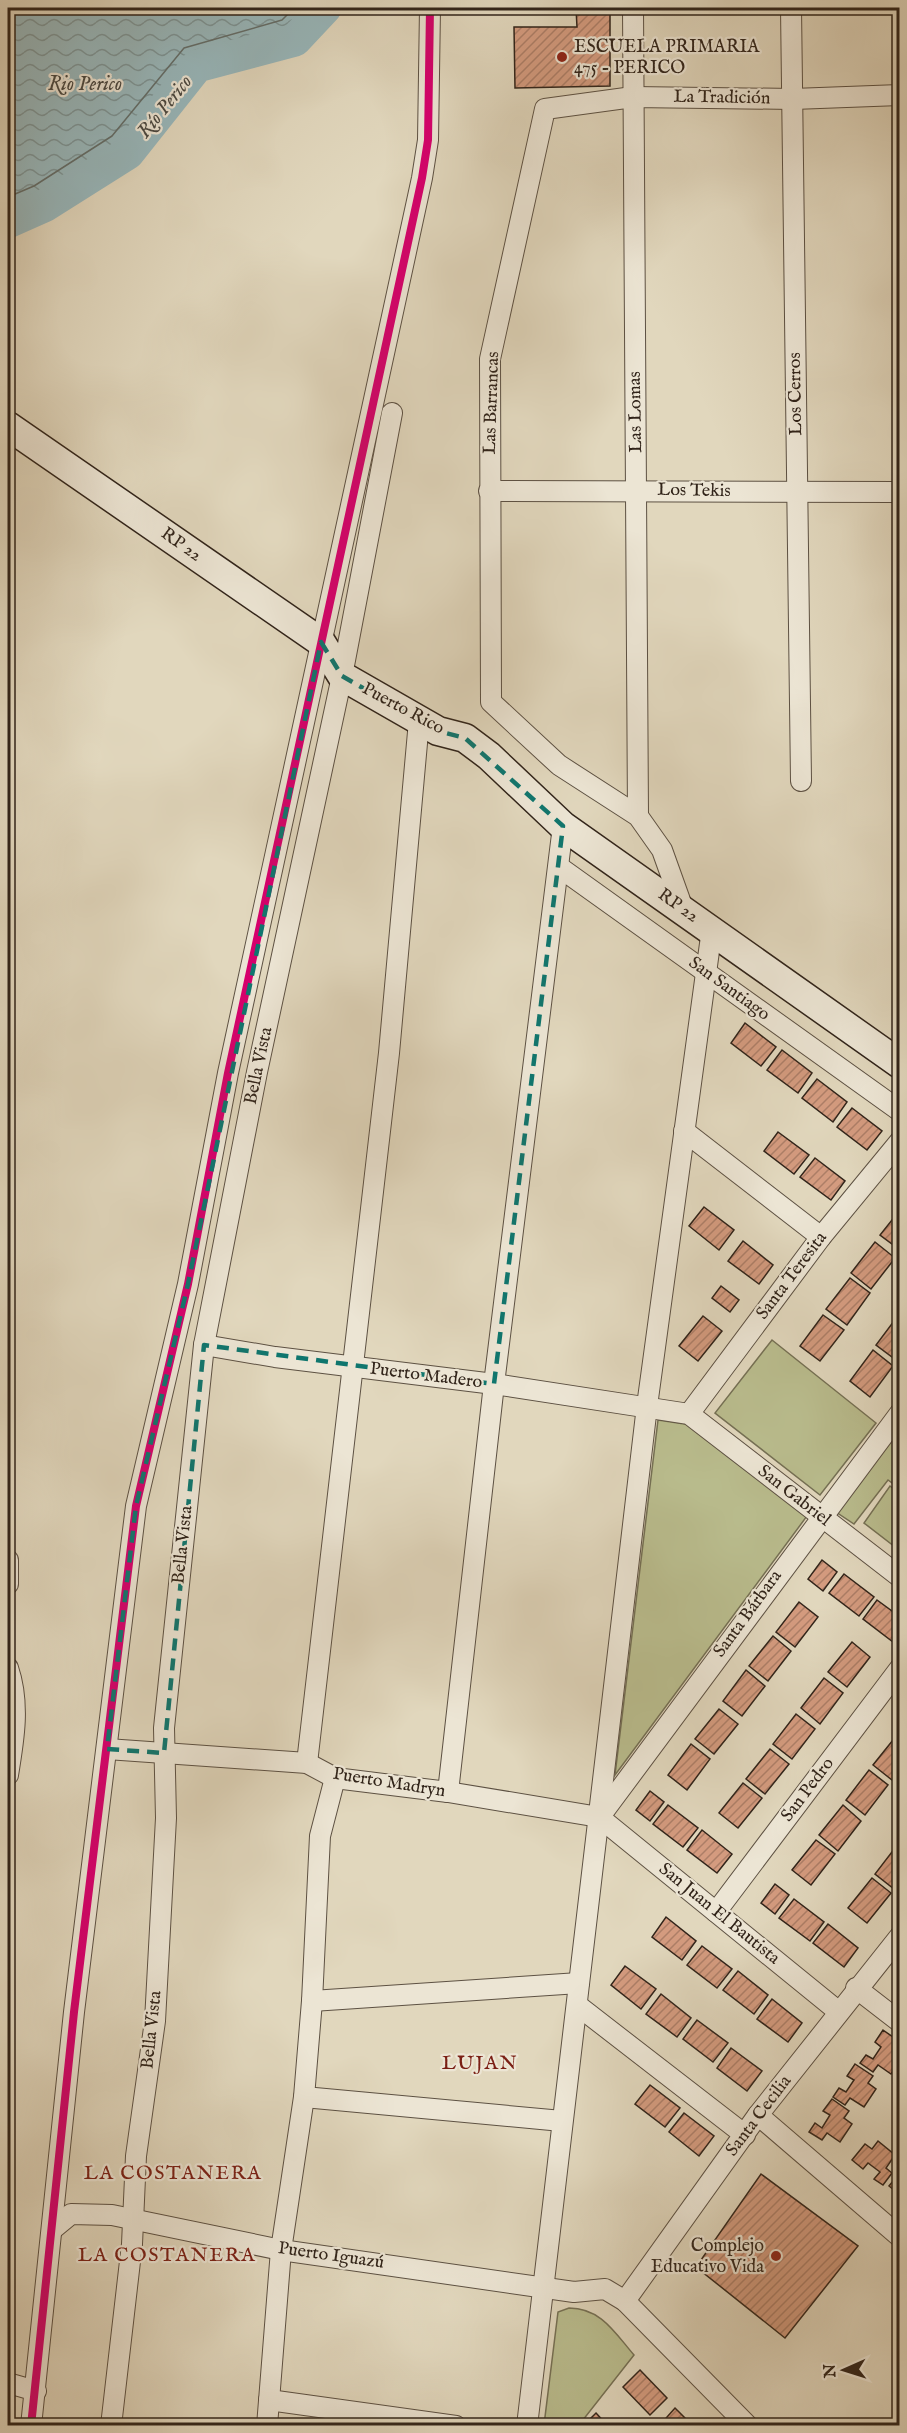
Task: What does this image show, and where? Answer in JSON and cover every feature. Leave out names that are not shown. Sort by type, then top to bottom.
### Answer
[{"type":"street","points":[[31,2426],[54,2228],[74,2013],[136,1506],[188,1284],[228,1073],[422,178],[428,140],[430,8]]},
{"type":"street","name":"Las Lomas","points":[[633,8],[638,816]]},
{"type":"street","name":"Los Cerros","points":[[791,8],[801,781]]},
{"type":"street","name":"La Tradición","points":[[545,110],[633,97],[793,99],[900,95]]},
{"type":"street","name":"Las Barrancas","points":[[545,110],[490,359],[491,702],[559,765],[638,816]]},
{"type":"street","name":"Bella Vista","points":[[111,2426],[133,2221],[136,2156],[155,2021],[166,1818],[164,1753],[204,1345],[257,1072],[342,676],[392,413]]},
{"type":"street","name":"RP 22","points":[[8,426],[321,642],[342,676]]},
{"type":"street","name":"Los Tekis","points":[[489,491],[900,492]]},
{"type":"street","name":"Puerto Rico","points":[[342,676],[438,731],[465,738]]},
{"type":"street","points":[[307,1763],[389,1053],[419,721]]},
{"type":"street","name":"RP 22","points":[[465,738],[489,756],[563,826],[712,929],[900,1064]]},
{"type":"street","points":[[638,816],[662,850],[681,903]]},
{"type":"street","points":[[448,1792],[494,1384],[563,826]]},
{"type":"street","name":"San Santiago","points":[[559,867],[900,1111]]},
{"type":"street","points":[[527,2426],[647,1406],[712,929]]},
{"type":"street","points":[[684,1131],[821,1237]]},
{"type":"street","name":"Santa Teresita","points":[[689,1414],[821,1237],[900,1141]]},
{"type":"street","name":"Puerto Madero","points":[[204,1345],[354,1367],[494,1384],[689,1414]]},
{"type":"street","name":"Santa Bárbara","points":[[599,1817],[820,1517],[900,1413]]},
{"type":"street","name":"San Gabriel","points":[[689,1414],[900,1577]]},
{"type":"street","points":[[8,1560],[8,1584]]},
{"type":"street","points":[[8,1668],[15,1698],[15,1736],[8,1775]]},
{"type":"street","name":"San Pedro","points":[[716,1912],[900,1668]]},
{"type":"street","name":"Puerto Madryn","points":[[107,1749],[307,1763],[335,1778],[448,1792],[599,1817]]},
{"type":"street","points":[[267,2426],[281,2250],[304,2097],[312,2001],[320,1836],[335,1778]]},
{"type":"street","name":"San Juan El Bautista","points":[[599,1817],[839,2012]]},
{"type":"street","name":"Santa Cecilia","points":[[625,2301],[758,2115],[856,1988],[900,1936]]},
{"type":"street","points":[[312,2001],[579,1983]]},
{"type":"street","points":[[856,1988],[900,2022]]},
{"type":"street","points":[[577,2005],[745,2135]]},
{"type":"street","points":[[304,2097],[562,2121]]},
{"type":"street","points":[[758,2115],[900,2237]]},
{"type":"street","name":"Puerto Iguazú","points":[[54,2228],[71,2214],[112,2215],[281,2250],[574,2292],[605,2289],[625,2301]]},
{"type":"street","points":[[625,2301],[748,2426]]},
{"type":"street","points":[[8,2383],[36,2391]]},
{"type":"street","points":[[269,2400],[456,2426]]},
{"type":"highlighted area","points":[[321,642],[342,676],[438,731],[465,738],[563,826],[494,1384],[204,1345],[164,1753],[107,1749],[136,1506],[188,1284]]},
{"type":"green space","points":[[772,1340],[876,1423],[820,1495],[715,1413]]},
{"type":"green space","points":[[899,1418],[899,1488],[888,1480],[854,1524],[830,1508]]},
{"type":"green space","points":[[658,1420],[691,1425],[807,1516],[615,1775]]},
{"type":"green space","points":[[890,1486],[899,1493],[899,1550],[864,1523]]},
{"type":"green space","points":[[569,2308],[590,2312],[599,2317],[614,2330],[634,2355],[579,2425],[544,2425],[558,2312]]},
{"type":"water","name":"Rio Perico","points":[[8,8],[325,8],[295,40],[197,66],[128,153],[44,206],[8,222]]},
{"type":"building","name":"ESCUELA PRIMARIA 475 - PERICO","points":[[576,8],[610,8],[610,86],[515,88],[514,27],[577,27]]},
{"type":"building","points":[[745,1023],[776,1047],[761,1066],[731,1043]]},
{"type":"building","points":[[782,1050],[812,1073],[798,1093],[767,1070]]},
{"type":"building","points":[[817,1079],[847,1102],[833,1122],[802,1098]]},
{"type":"building","points":[[852,1108],[882,1131],[867,1150],[837,1127]]},
{"type":"building","points":[[778,1132],[809,1155],[794,1174],[764,1151]]},
{"type":"building","points":[[815,1158],[845,1181],[831,1200],[800,1177]]},
{"type":"building","points":[[704,1207],[734,1230],[719,1250],[689,1226]]},
{"type":"building","points":[[900,1210],[900,1250],[880,1235]]},
{"type":"building","points":[[743,1241],[773,1265],[759,1284],[728,1261]]},
{"type":"building","points":[[875,1242],[895,1258],[871,1289],[851,1273]]},
{"type":"building","points":[[850,1278],[870,1293],[847,1325],[826,1309]]},
{"type":"building","points":[[721,1286],[739,1300],[730,1312],[712,1298]]},
{"type":"building","points":[[900,1313],[900,1356],[896,1360],[876,1345]]},
{"type":"building","points":[[823,1315],[844,1330],[820,1361],[800,1346]]},
{"type":"building","points":[[703,1316],[722,1331],[698,1361],[679,1346]]},
{"type":"building","points":[[873,1350],[893,1366],[870,1397],[850,1381]]},
{"type":"building","points":[[822,1560],[837,1572],[823,1591],[808,1579]]},
{"type":"building","points":[[844,1574],[874,1597],[859,1616],[829,1593]]},
{"type":"building","points":[[877,1600],[900,1617],[900,1634],[893,1642],[863,1619]]},
{"type":"building","points":[[799,1602],[818,1617],[795,1647],[776,1632]]},
{"type":"building","points":[[773,1636],[791,1651],[768,1681],[749,1666]]},
{"type":"building","points":[[852,1642],[870,1657],[847,1687],[828,1672]]},
{"type":"building","points":[[746,1670],[765,1686],[742,1716],[723,1701]]},
{"type":"building","points":[[824,1678],[843,1693],[820,1724],[801,1708]]},
{"type":"building","points":[[719,1709],[738,1724],[714,1754],[695,1739]]},
{"type":"building","points":[[796,1714],[815,1729],[792,1759],[773,1744]]},
{"type":"building","points":[[897,1735],[900,1737],[900,1771],[892,1780],[873,1765]]},
{"type":"building","points":[[691,1744],[710,1759],[687,1790],[668,1775]]},
{"type":"building","points":[[770,1749],[789,1764],[765,1794],[746,1779]]},
{"type":"building","points":[[869,1770],[888,1785],[865,1815],[846,1800]]},
{"type":"building","points":[[743,1783],[762,1798],[738,1828],[719,1813]]},
{"type":"building","points":[[650,1791],[664,1802],[650,1821],[636,1810]]},
{"type":"building","points":[[668,1805],[698,1828],[683,1847],[653,1824]]},
{"type":"building","points":[[843,1805],[861,1821],[838,1851],[819,1835]]},
{"type":"building","points":[[702,1830],[732,1854],[717,1873],[687,1850]]},
{"type":"building","points":[[816,1840],[835,1854],[811,1885],[792,1870]]},
{"type":"building","points":[[898,1844],[900,1882],[894,1889],[875,1874]]},
{"type":"building","points":[[872,1878],[891,1893],[867,1923],[848,1908]]},
{"type":"building","points":[[775,1884],[789,1895],[775,1914],[761,1903]]},
{"type":"building","points":[[794,1899],[824,1922],[810,1941],[779,1918]]},
{"type":"building","points":[[666,1917],[696,1941],[682,1960],[652,1937]]},
{"type":"building","points":[[828,1924],[858,1948],[844,1967],[813,1943]]},
{"type":"building","points":[[702,1946],[732,1969],[717,1988],[687,1965]]},
{"type":"building","points":[[625,1966],[656,1989],[641,2009],[611,1985]]},
{"type":"building","points":[[738,1971],[768,1995],[754,2014],[723,1990]]},
{"type":"building","points":[[661,1994],[691,2018],[677,2037],[646,2014]]},
{"type":"building","points":[[772,1999],[802,2023],[788,2042],[757,2019]]},
{"type":"building","points":[[697,2020],[728,2043],[713,2062],[683,2039]]},
{"type":"building","points":[[883,2030],[900,2042],[895,2050],[900,2053],[900,2061],[891,2074],[878,2065],[873,2072],[860,2063],[866,2055],[873,2059],[881,2047],[875,2042]]},
{"type":"building","points":[[731,2048],[762,2071],[747,2091],[717,2068]]},
{"type":"building","points":[[855,2064],[873,2076],[868,2083],[876,2089],[864,2107],[850,2098],[845,2105],[833,2097],[839,2088],[846,2092],[854,2080],[847,2076]]},
{"type":"building","points":[[650,2085],[680,2108],[665,2127],[635,2104]]},
{"type":"building","points":[[832,2099],[849,2111],[844,2118],[852,2124],[840,2142],[827,2133],[822,2140],[809,2132],[815,2123],[822,2128],[830,2115],[823,2111]]},
{"type":"building","points":[[684,2113],[714,2136],[699,2156],[669,2132]]},
{"type":"building","points":[[878,2141],[895,2155],[886,2168],[892,2173],[883,2185],[874,2179],[880,2172],[868,2163],[863,2169],[852,2160],[865,2144],[872,2149]]},
{"type":"building","points":[[900,2173],[900,2195],[889,2186]]},
{"type":"building","name":"Complejo Educativo Vida","points":[[761,2174],[858,2246],[785,2338],[696,2267]]},
{"type":"building","points":[[640,2370],[667,2398],[650,2415],[623,2387]]},
{"type":"building","points":[[675,2408],[693,2426],[659,2426]]},
{"type":"building","points":[[596,2413],[608,2426],[583,2426]]},
{"type":"waterway","name":"Río Perico","points":[[8,222],[44,206],[128,153],[197,66],[295,40],[325,8]]},
{"type":"cycle path","points":[[31,2426],[74,2012],[136,1506],[188,1284],[228,1073],[422,178],[428,140],[430,8]]},
{"type":"place","name":"ESCUELA PRIMARIA 475 - PERICO","points":[[562,57]]},
{"type":"place","name":"Complejo Educativo Vida","points":[[776,2256]]},
{"type":"district","name":"LUJAN","points":[[480,2063]]},
{"type":"district","name":"LA COSTANERA","points":[[173,2173]]},
{"type":"district","name":"LA COSTANERA","points":[[167,2255]]}]
